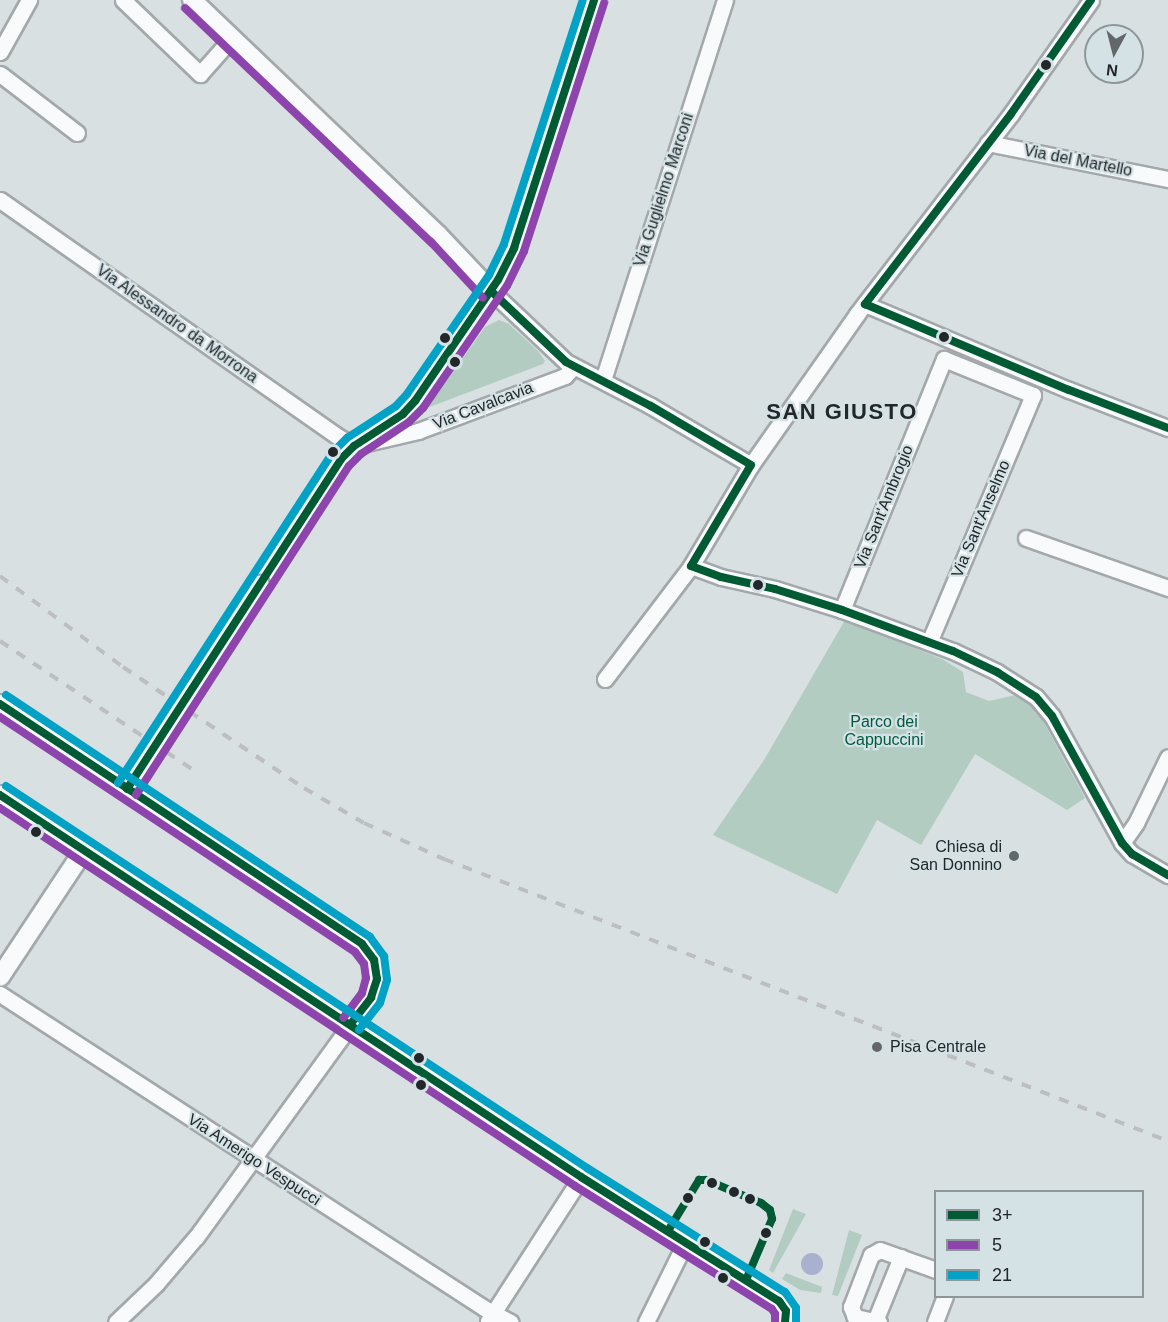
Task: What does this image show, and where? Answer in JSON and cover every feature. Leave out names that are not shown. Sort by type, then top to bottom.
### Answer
[{"type":"street","points":[[0,52],[29,0]]},
{"type":"street","points":[[123,0],[200,74],[231,39]]},
{"type":"street","points":[[192,0],[438,235],[548,348],[573,367],[603,380],[751,465]]},
{"type":"street","points":[[130,784],[329,476],[354,446],[391,423],[415,401],[491,291],[514,248],[594,0]]},
{"type":"street","name":"Via Guglielmo Marconi","points":[[603,380],[725,0]]},
{"type":"street","points":[[605,679],[692,566],[751,465],[865,304],[988,143],[1091,0]]},
{"type":"street","points":[[0,74],[77,133]]},
{"type":"street","name":"Via del Martello","points":[[988,143],[1168,179]]},
{"type":"street","name":"Via Alessandro da Morrona","points":[[0,200],[354,446]]},
{"type":"street","points":[[865,304],[1070,390],[1168,428]]},
{"type":"street","name":"Via Sant'Ambrogio","points":[[842,610],[944,359],[1033,395]]},
{"type":"street","name":"Via Cavalcavia","points":[[354,446],[418,430],[565,376],[573,367]]},
{"type":"street","name":"Via Sant'Anselmo","points":[[929,642],[1033,395]]},
{"type":"street","points":[[1026,538],[1168,588]]},
{"type":"street","points":[[692,566],[712,574],[775,589],[842,610],[929,642],[997,672],[1041,701],[1064,735],[1122,843],[1132,854],[1168,875]]},
{"type":"street","points":[[0,704],[130,784],[348,934],[368,949],[375,964],[376,985],[367,1004],[196,1238],[156,1284],[116,1322]]},
{"type":"street","points":[[1122,843],[1136,823],[1168,757]]},
{"type":"street","points":[[0,795],[351,1024],[580,1177],[779,1301],[786,1311],[785,1322]]},
{"type":"street","points":[[0,977],[84,850]]},
{"type":"street","name":"Via Amerigo Vespucci","points":[[0,994],[490,1318],[510,1322]]},
{"type":"street","points":[[490,1318],[580,1177]]},
{"type":"street","points":[[646,1322],[686,1241]]},
{"type":"street","points":[[901,1257],[877,1322],[855,1317],[851,1307],[871,1255],[880,1250],[901,1257],[934,1269]]},
{"type":"street","points":[[935,1322],[944,1298]]},
{"type":"green space","points":[[499,320],[509,324],[538,351],[545,361],[543,364],[427,408],[485,327]]},
{"type":"green space","name":"Parco dei Cappuccini","points":[[845,620],[942,659],[963,672],[966,692],[989,701],[1016,695],[1029,703],[1042,719],[1085,798],[1067,810],[975,754],[921,845],[877,820],[837,894],[713,835],[764,760]]},
{"type":"green space","points":[[793,1209],[806,1214],[773,1273],[769,1270]]},
{"type":"green space","points":[[849,1230],[862,1235],[838,1296],[832,1295]]},
{"type":"green space","points":[[786,1273],[822,1287],[821,1293],[800,1290],[782,1279]]},
{"type":"water","points":[[812,1253],[820,1256],[823,1264],[820,1272],[812,1275],[804,1272],[801,1264],[804,1256]]},
{"type":"railway","points":[[0,576],[123,667],[304,788],[364,823],[444,859],[1168,1141]]},
{"type":"railway","points":[[0,641],[198,773]]},
{"type":"transit line","name":"21","points":[[118,783],[333,452],[347,438],[396,406],[407,394],[489,275],[504,244],[583,0]]},
{"type":"transit line","name":"3+","points":[[127,789],[341,459],[354,446],[403,414],[415,401],[498,280],[514,248],[594,0]]},
{"type":"transit line","name":"3+","points":[[1091,0],[1011,114],[865,304],[1069,390],[1168,428]]},
{"type":"transit line","name":"5","points":[[136,795],[349,466],[361,454],[409,422],[423,408],[507,286],[524,251],[604,3]]},
{"type":"transit line","name":"5","points":[[185,8],[431,242],[483,298]]},
{"type":"transit line","name":"3+","points":[[491,291],[566,362],[651,406],[751,465]]},
{"type":"transit line","name":"3+","points":[[691,566],[751,465]]},
{"type":"transit line","name":"3+","points":[[691,566],[721,577],[775,589],[842,610],[953,651],[997,672],[1036,697],[1052,716],[1122,843],[1132,854],[1168,875]]},
{"type":"transit line","name":"21","points":[[6,695],[370,937],[384,956],[387,980],[380,1003],[359,1030]]},
{"type":"transit line","name":"3+","points":[[0,704],[362,944],[374,960],[377,979],[371,998],[351,1024]]},
{"type":"transit line","name":"5","points":[[0,717],[355,952],[364,964],[366,978],[362,993],[343,1018]]},
{"type":"transit line","name":"21","points":[[6,786],[587,1168],[785,1292],[796,1308],[796,1322]]},
{"type":"transit line","name":"3+","points":[[0,795],[581,1177],[779,1301],[786,1311],[785,1322]]},
{"type":"transit line","name":"5","points":[[0,808],[575,1186],[772,1309],[775,1321]]},
{"type":"transit line","name":"3+","points":[[668,1231],[699,1180],[706,1180],[761,1203],[770,1210],[772,1219],[746,1280]]},
{"type":"place","name":"Chiesa di San Donnino","points":[[1014,856]]},
{"type":"place","name":"Pisa Centrale","points":[[877,1047]]},
{"type":"district","name":"SAN GIUSTO","points":[[842,412]]}]
